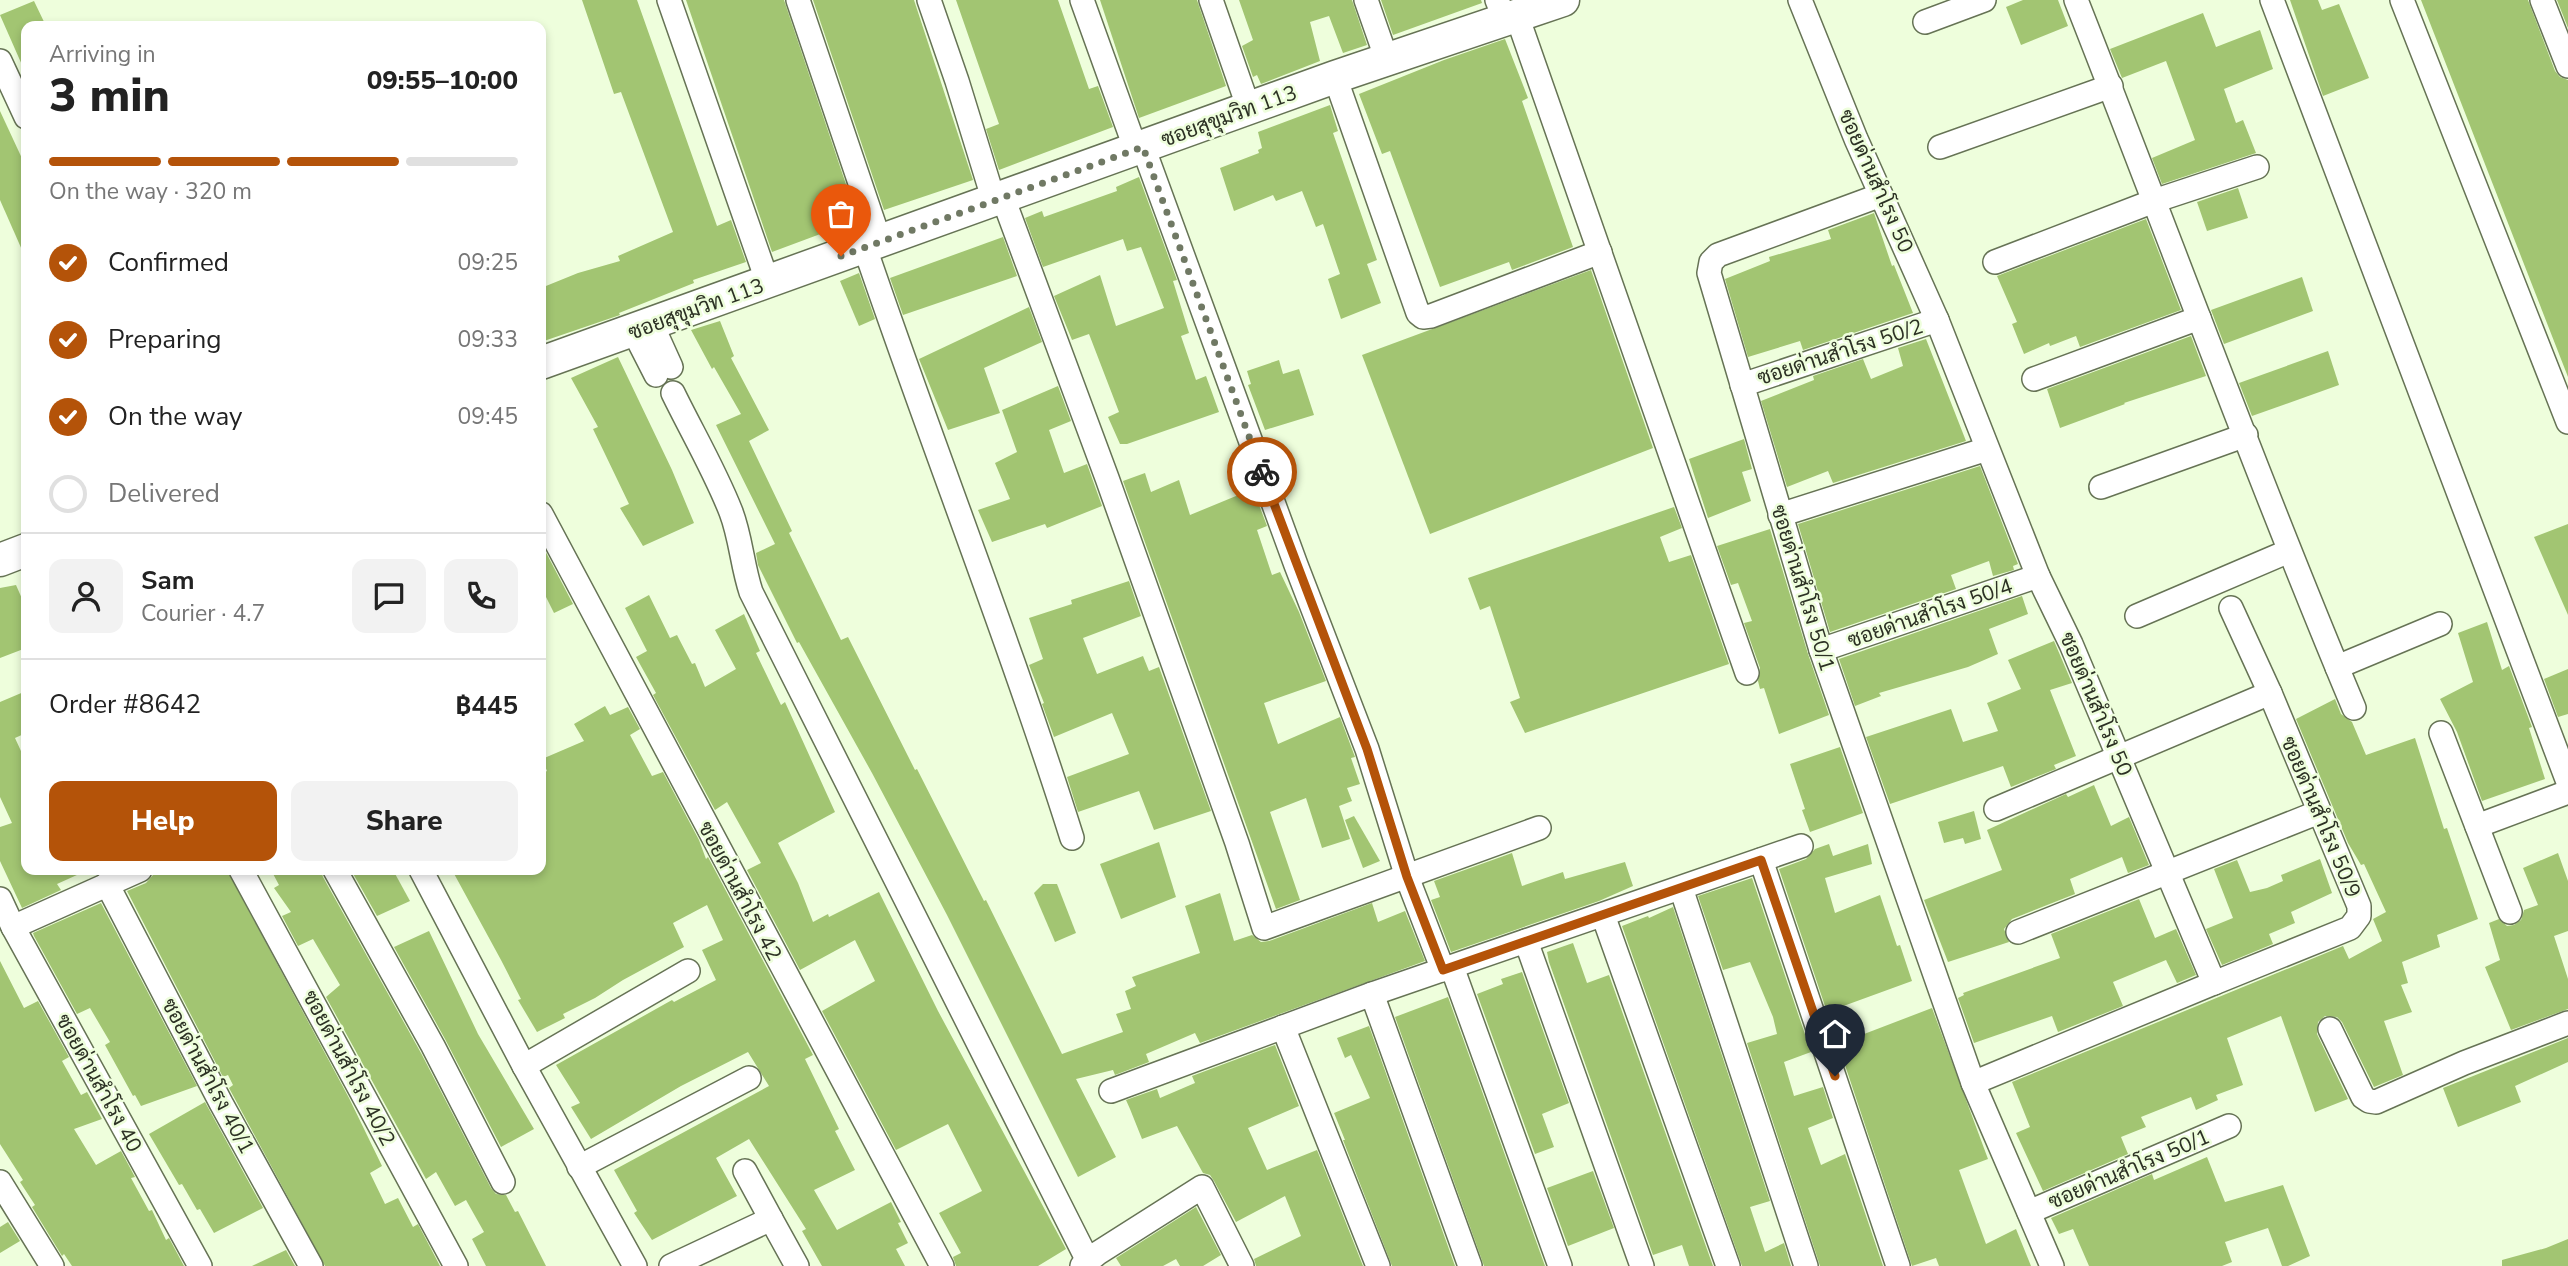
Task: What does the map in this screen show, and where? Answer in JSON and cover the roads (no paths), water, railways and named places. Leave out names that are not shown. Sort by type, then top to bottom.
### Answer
[{"type":"main road","name":"ซอยสุขุมวิท 113","points":[[546,361],[1387,60],[1506,12],[1563,0]]},
{"type":"main road","points":[[0,560],[21,552]]},
{"type":"street","points":[[669,0],[768,283]]},
{"type":"street","points":[[798,0],[924,420],[1029,706],[1072,838]]},
{"type":"street","points":[[929,0],[998,200],[1107,478],[1237,843],[1264,929],[1539,828]]},
{"type":"street","points":[[1082,0],[1367,749],[1407,877],[1448,969],[1560,1266]]},
{"type":"street","points":[[1211,0],[1249,108]]},
{"type":"street","points":[[1366,0],[1387,60]]},
{"type":"street","name":"ซอยด่านสำโรง 50","points":[[1800,0],[1881,195],[1937,320],[2038,576],[2071,644],[2214,983]]},
{"type":"street","points":[[1925,22],[1984,0]]},
{"type":"street","points":[[2076,0],[2289,551],[2354,708]]},
{"type":"street","points":[[2272,0],[2568,782]]},
{"type":"street","points":[[2402,0],[2568,422]]},
{"type":"street","points":[[2542,0],[2568,66]]},
{"type":"street","points":[[1506,12],[1600,252],[1746,673]]},
{"type":"street","points":[[0,61],[21,106]]},
{"type":"street","points":[[1335,78],[1418,313],[1423,317],[1600,252]]},
{"type":"street","points":[[1940,147],[2110,86]]},
{"type":"street","points":[[1995,262],[2154,201],[2257,167]]},
{"type":"street","name":"ซอยด่านสำโรง 50/1","points":[[1881,195],[1718,255],[1711,262],[1709,273],[1821,650],[1973,1083]]},
{"type":"street","points":[[2034,379],[2199,318]]},
{"type":"street","name":"ซอยด่านสำโรง 50/2","points":[[1742,385],[1937,320]]},
{"type":"street","points":[[643,328],[731,512],[751,592],[1093,1262],[1202,1187],[1242,1266]]},
{"type":"street","points":[[2101,488],[2246,435]]},
{"type":"street","points":[[1780,515],[1987,449]]},
{"type":"street","name":"ซอยด่านสำโรง 42","points":[[546,523],[942,1266]]},
{"type":"street","points":[[2137,616],[2289,551]]},
{"type":"street","name":"ซอยด่านสำโรง 50/4","points":[[1821,650],[2038,576]]},
{"type":"street","name":"ซอยด่านสำโรง 50/9","points":[[2214,983],[2350,928],[2360,916],[2359,906],[2270,693],[2231,608]]},
{"type":"street","points":[[2337,667],[2440,624]]},
{"type":"street","points":[[1996,809],[2270,693]]},
{"type":"street","points":[[2441,733],[2510,912]]},
{"type":"street","points":[[2477,826],[2568,792]]},
{"type":"street","points":[[2018,932],[2319,812]]},
{"type":"street","points":[[1111,1091],[1373,995],[1801,846]]},
{"type":"street","points":[[1761,860],[1898,1266]]},
{"type":"street","points":[[13,927],[128,875]]},
{"type":"street","name":"ซอยด่านสำโรง 40/2","points":[[245,875],[456,1266]]},
{"type":"street","points":[[338,875],[433,1046],[503,1182]]},
{"type":"street","points":[[424,875],[524,1066],[635,1266]]},
{"type":"street","name":"ซอยด่านสำโรง 40/1","points":[[107,884],[214,1091],[311,1266]]},
{"type":"street","points":[[1681,888],[1805,1266]]},
{"type":"street","name":"ซอยด่านสำโรง 40","points":[[0,899],[200,1266]]},
{"type":"street","points":[[1603,915],[1728,1266]]},
{"type":"street","points":[[1526,942],[1642,1266]]},
{"type":"street","points":[[524,1066],[688,971]]},
{"type":"street","points":[[2052,1266],[1973,1083],[2214,983]]},
{"type":"street","points":[[1373,995],[1470,1266]]},
{"type":"street","points":[[2330,1029],[2363,1097],[2376,1102],[2464,1063],[2568,1023]]},
{"type":"street","points":[[1283,1027],[1378,1266]]},
{"type":"street","points":[[579,1167],[749,1079]]},
{"type":"street","name":"ซอยด่านสำโรง 50/1","points":[[2029,1212],[2229,1126]]},
{"type":"street","points":[[745,1171],[797,1266]]},
{"type":"street","points":[[0,1182],[52,1266]]},
{"type":"street","points":[[671,1266],[771,1219]]}]
